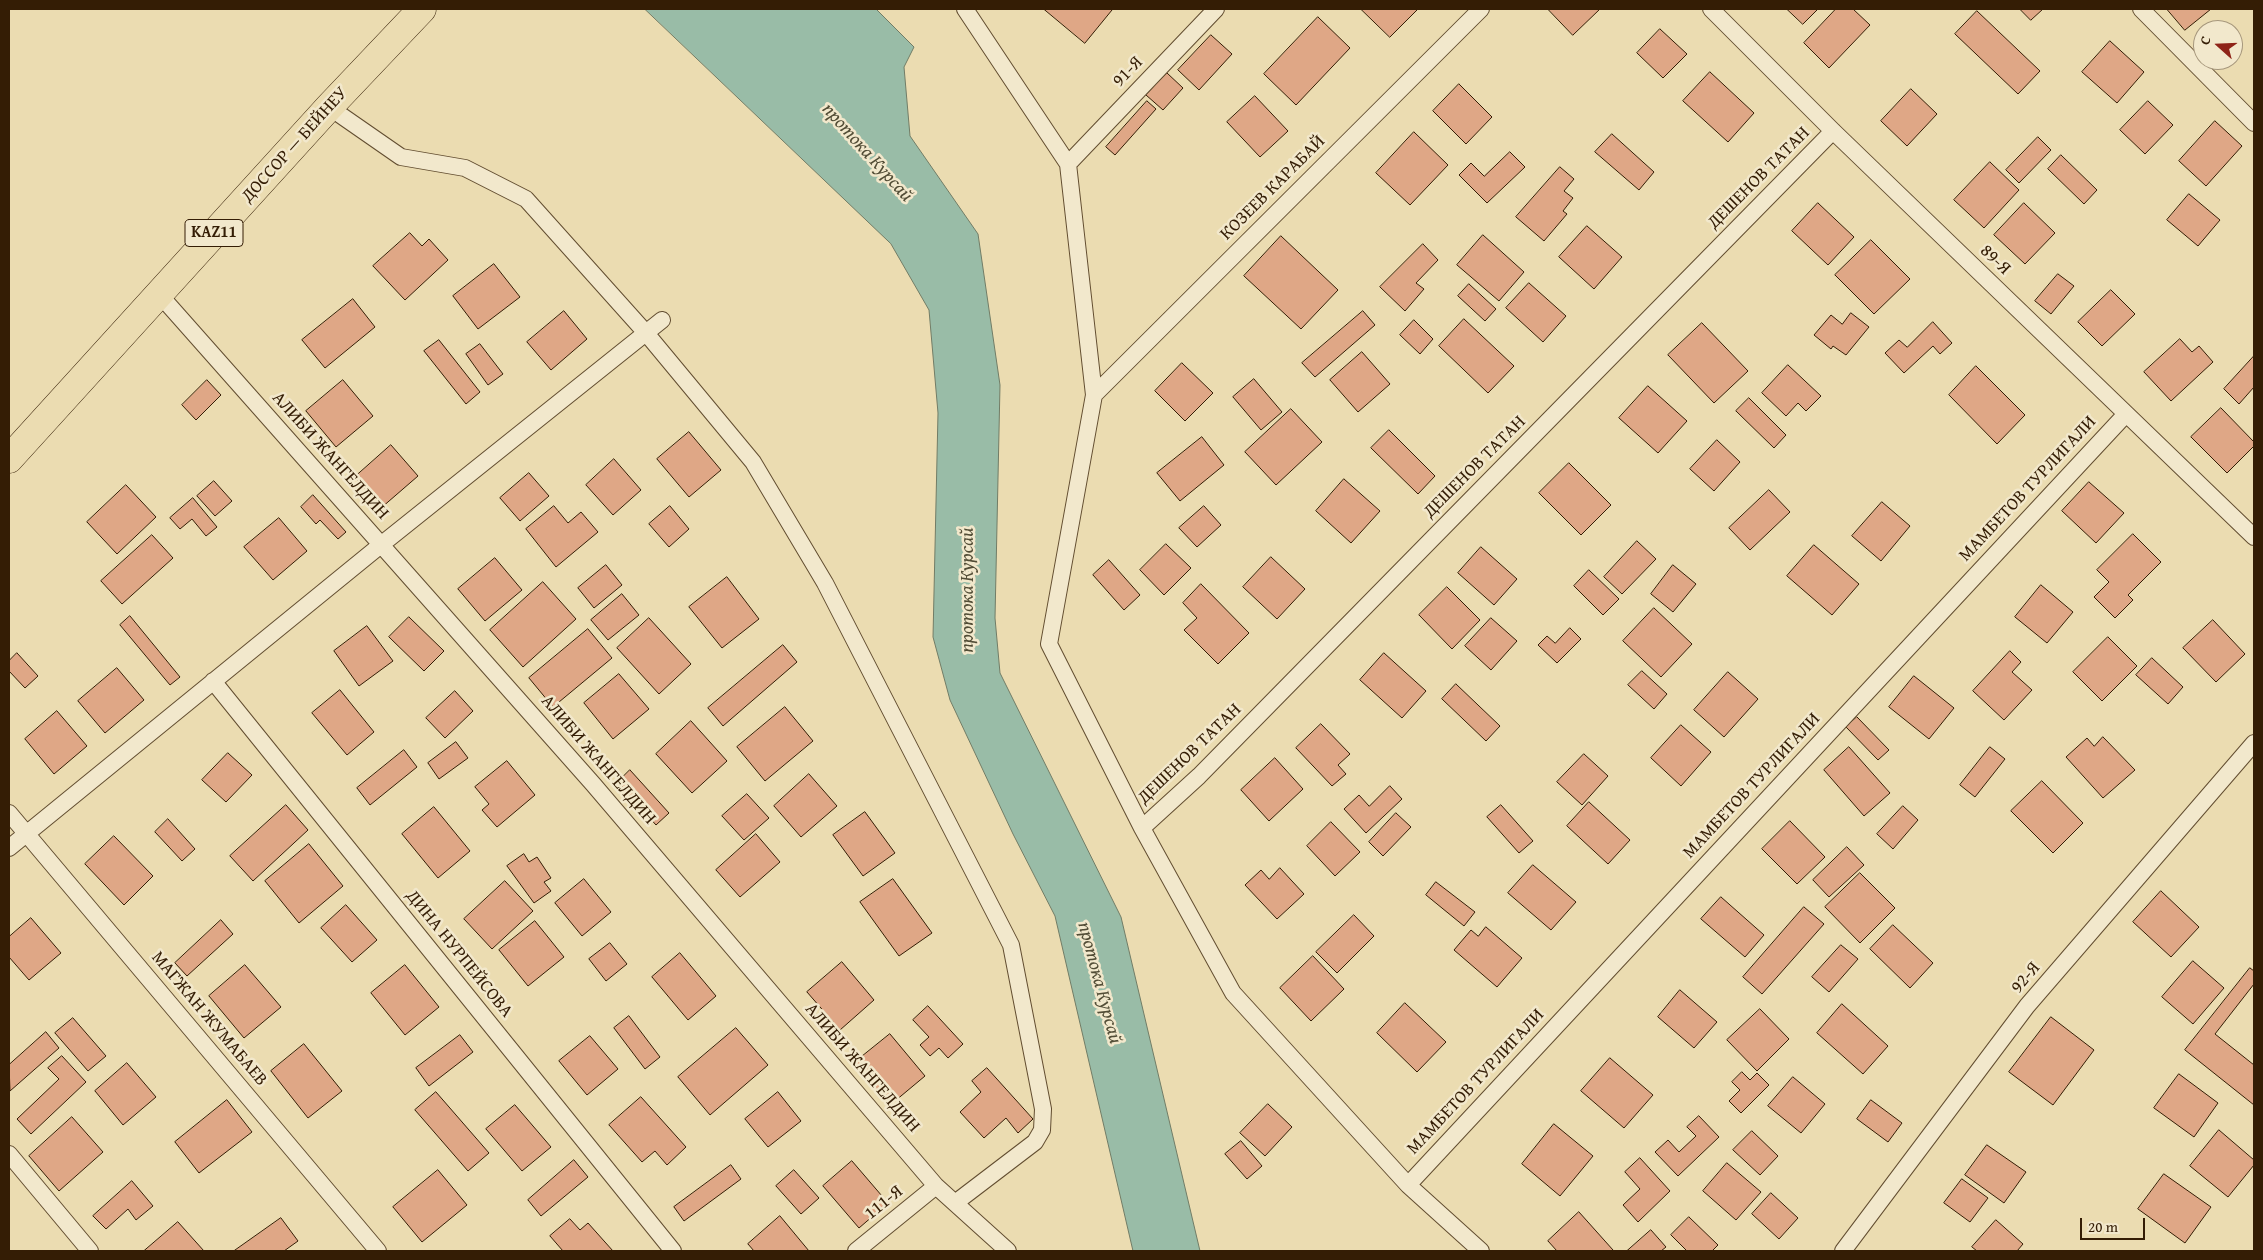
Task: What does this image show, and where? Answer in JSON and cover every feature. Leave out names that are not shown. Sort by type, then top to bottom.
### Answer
[{"type":"highway","name":"ДОССОР — БЕЙНЕУ","points":[[9,459],[328,108],[422,9]]},
{"type":"street","points":[[965,9],[1068,164],[1094,395],[1050,644],[1142,828],[1234,993],[1408,1185],[1481,1251]]},
{"type":"street","name":"91-Я","points":[[1068,164],[1216,9]]},
{"type":"street","name":"КОЗЕЕВ КАРАБАЙ","points":[[1094,395],[1481,9]]},
{"type":"street","name":"89-Я","points":[[1711,9],[1833,131],[2254,537]]},
{"type":"street","points":[[2141,9],[2254,123]]},
{"type":"street","points":[[328,108],[401,157],[465,168],[526,199],[646,333],[758,470],[825,583],[1011,945],[1043,1109],[1042,1130],[1035,1142],[955,1203]]},
{"type":"street","name":"ДЕШЕНОВ ТАТАН","points":[[1142,828],[1198,776],[1833,131]]},
{"type":"street","name":"АЛИБИ ЖАНГЕЛДИН","points":[[159,294],[600,792],[936,1186],[1008,1251]]},
{"type":"street","points":[[9,848],[382,544],[662,320]]},
{"type":"street","name":"МАМБЕТОВ ТУРЛИГАЛИ","points":[[1408,1185],[2126,414]]},
{"type":"street","name":"ДИНА НУРПЕЙСОВА","points":[[213,682],[673,1251]]},
{"type":"street","name":"92-Я","points":[[1843,1251],[2027,1006],[2254,743]]},
{"type":"street","name":"МАГЖАН ЖУМАБАЕВ","points":[[9,813],[378,1251]]},
{"type":"street","points":[[9,1154],[90,1251]]},
{"type":"street","name":"111-Я","points":[[856,1251],[936,1186]]},
{"type":"water","name":"протока Курсай","points":[[645,9],[876,9],[914,47],[904,67],[910,136],[978,234],[1000,385],[995,618],[1000,673],[1121,917],[1200,1251],[1133,1251],[1055,916],[1013,834],[950,700],[933,637],[938,413],[929,310],[891,244]]},
{"type":"building","points":[[1044,9],[1110,9],[1112,10],[1085,43]]},
{"type":"building","points":[[1361,9],[1418,9],[1390,37]]},
{"type":"building","points":[[1548,9],[1600,9],[1573,35]]},
{"type":"building","points":[[1787,9],[1818,9],[1803,24]]},
{"type":"building","points":[[1836,9],[1853,9],[1870,25],[1829,68],[1804,43]]},
{"type":"building","points":[[2020,9],[2043,9],[2031,20]]},
{"type":"building","points":[[2167,9],[2211,9],[2197,20],[2193,20],[2193,24],[2185,30]]},
{"type":"building","points":[[1977,11],[2040,71],[2018,94],[1955,34]]},
{"type":"building","points":[[1318,17],[1350,48],[1296,105],[1264,74]]},
{"type":"building","points":[[1660,29],[1687,54],[1663,78],[1637,53]]},
{"type":"building","points":[[1211,35],[1232,54],[1199,90],[1178,70]]},
{"type":"building","points":[[2110,41],[2144,72],[2117,103],[2082,72]]},
{"type":"building","points":[[1710,72],[1754,113],[1728,142],[1683,101]]},
{"type":"building","points":[[1167,73],[1183,88],[1163,110],[1146,95]]},
{"type":"building","points":[[1459,84],[1492,117],[1466,144],[1433,111]]},
{"type":"building","points":[[1911,89],[1937,114],[1907,146],[1881,121]]},
{"type":"building","points":[[1255,96],[1288,131],[1260,157],[1227,122]]},
{"type":"building","points":[[1147,101],[1156,109],[1115,155],[1106,147]]},
{"type":"building","points":[[2148,101],[2173,125],[2145,154],[2120,130]]},
{"type":"building","points":[[2215,121],[2242,146],[2206,186],[2179,161]]},
{"type":"building","points":[[1414,132],[1448,165],[1410,205],[1376,173]]},
{"type":"building","points":[[1612,134],[1654,172],[1639,190],[1595,152]]},
{"type":"building","points":[[2038,137],[2051,150],[2019,183],[2006,170]]},
{"type":"building","points":[[1510,152],[1525,167],[1487,203],[1459,175],[1471,163],[1484,176]]},
{"type":"building","points":[[2061,155],[2097,190],[2084,204],[2048,169]]},
{"type":"building","points":[[1990,162],[2019,190],[1984,228],[1954,200]]},
{"type":"building","points":[[1560,167],[1574,179],[1564,191],[1573,198],[1563,211],[1567,214],[1544,241],[1516,217]]},
{"type":"building","points":[[2189,194],[2220,220],[2198,246],[2167,220]]},
{"type":"building","points":[[1818,203],[1854,237],[1828,265],[1792,231]]},
{"type":"building","points":[[2024,203],[2055,233],[2025,264],[1994,235]]},
{"type":"building","points":[[1587,226],[1622,257],[1594,289],[1559,257]]},
{"type":"building","points":[[410,233],[422,246],[429,239],[448,260],[405,300],[373,266]]},
{"type":"building","points":[[1483,235],[1524,272],[1499,301],[1457,265]]},
{"type":"building","points":[[1281,236],[1338,290],[1301,329],[1244,276]]},
{"type":"building","points":[[1871,240],[1910,279],[1874,314],[1835,275]]},
{"type":"building","points":[[1423,244],[1438,260],[1416,283],[1424,289],[1405,311],[1380,287]]},
{"type":"building","points":[[494,264],[520,297],[478,329],[453,296]]},
{"type":"building","points":[[2058,274],[2074,286],[2051,314],[2035,301]]},
{"type":"building","points":[[1529,283],[1566,316],[1543,342],[1506,308]]},
{"type":"building","points":[[1469,284],[1496,309],[1485,321],[1458,296]]},
{"type":"building","points":[[2111,290],[2135,314],[2102,346],[2078,322]]},
{"type":"building","points":[[353,299],[375,327],[325,368],[302,340]]},
{"type":"building","points":[[564,311],[587,339],[551,370],[527,342]]},
{"type":"building","points":[[1363,311],[1375,325],[1315,377],[1302,363]]},
{"type":"building","points":[[1851,313],[1869,327],[1846,355],[1833,346],[1831,349],[1814,335],[1831,315],[1842,324]]},
{"type":"building","points":[[1464,319],[1514,366],[1488,393],[1439,346]]},
{"type":"building","points":[[1414,320],[1433,339],[1420,354],[1400,335]]},
{"type":"building","points":[[1933,322],[1952,343],[1940,354],[1933,346],[1904,373],[1885,353],[1899,340],[1907,347]]},
{"type":"building","points":[[1702,323],[1748,371],[1714,403],[1668,355]]},
{"type":"building","points":[[2180,339],[2192,352],[2199,346],[2213,362],[2171,401],[2144,372]]},
{"type":"building","points":[[439,340],[480,392],[466,404],[424,351]]},
{"type":"building","points":[[480,344],[503,374],[488,385],[466,354]]},
{"type":"building","points":[[1362,352],[1390,384],[1358,412],[1330,380]]},
{"type":"building","points":[[2254,356],[2254,387],[2239,404],[2224,389]]},
{"type":"building","points":[[1182,363],[1213,393],[1185,421],[1155,391]]},
{"type":"building","points":[[1788,365],[1821,396],[1806,411],[1798,403],[1786,416],[1762,393]]},
{"type":"building","points":[[1976,366],[2025,415],[1997,444],[1949,395]]},
{"type":"building","points":[[1254,379],[1282,412],[1261,430],[1233,397]]},
{"type":"building","points":[[207,380],[221,395],[196,420],[182,405]]},
{"type":"building","points":[[343,380],[373,416],[336,447],[306,411]]},
{"type":"building","points":[[1648,386],[1687,421],[1658,453],[1619,418]]},
{"type":"building","points":[[1749,398],[1786,435],[1774,448],[1736,411]]},
{"type":"building","points":[[2221,408],[2254,442],[2254,446],[2227,473],[2191,437]]},
{"type":"building","points":[[1291,409],[1322,442],[1276,485],[1245,452]]},
{"type":"building","points":[[1389,430],[1435,476],[1418,494],[1371,448]]},
{"type":"building","points":[[689,432],[721,470],[689,497],[657,459]]},
{"type":"building","points":[[1202,437],[1224,465],[1180,501],[1157,473]]},
{"type":"building","points":[[1717,440],[1740,462],[1714,491],[1690,469]]},
{"type":"building","points":[[391,445],[418,476],[381,508],[355,477]]},
{"type":"building","points":[[614,459],[641,490],[613,515],[586,485]]},
{"type":"building","points":[[1569,463],[1611,505],[1581,535],[1539,493]]},
{"type":"building","points":[[529,473],[549,496],[520,521],[500,498]]},
{"type":"building","points":[[1344,479],[1380,511],[1351,543],[1316,511]]},
{"type":"building","points":[[214,481],[232,501],[215,516],[197,496]]},
{"type":"building","points":[[2089,482],[2124,513],[2096,543],[2062,511]]},
{"type":"building","points":[[126,485],[156,517],[117,554],[87,522]]},
{"type":"building","points":[[1769,490],[1790,512],[1750,550],[1729,528]]},
{"type":"building","points":[[313,495],[346,532],[338,539],[320,520],[316,524],[301,507]]},
{"type":"building","points":[[193,498],[217,527],[206,536],[192,519],[180,529],[170,518]]},
{"type":"building","points":[[1882,502],[1910,526],[1881,561],[1852,536]]},
{"type":"building","points":[[554,506],[568,523],[581,512],[598,532],[556,567],[526,529]]},
{"type":"building","points":[[670,506],[689,529],[669,547],[649,524]]},
{"type":"building","points":[[1204,506],[1221,525],[1197,547],[1179,528]]},
{"type":"building","points":[[279,518],[307,551],[273,580],[244,547]]},
{"type":"building","points":[[2133,534],[2161,562],[2128,595],[2133,600],[2115,618],[2094,597],[2109,582],[2097,570]]},
{"type":"building","points":[[152,535],[173,558],[122,604],[101,581]]},
{"type":"building","points":[[1637,541],[1656,559],[1622,594],[1604,577]]},
{"type":"building","points":[[1166,544],[1191,568],[1164,595],[1140,570]]},
{"type":"building","points":[[1814,545],[1859,584],[1832,615],[1787,576]]},
{"type":"building","points":[[1481,547],[1517,579],[1494,605],[1458,573]]},
{"type":"building","points":[[1271,557],[1305,589],[1277,619],[1243,587]]},
{"type":"building","points":[[495,558],[522,590],[485,621],[458,589]]},
{"type":"building","points":[[1109,560],[1140,595],[1124,610],[1093,575]]},
{"type":"building","points":[[606,565],[622,585],[594,608],[578,588]]},
{"type":"building","points":[[1673,565],[1696,584],[1673,612],[1651,594]]},
{"type":"building","points":[[1589,570],[1619,599],[1603,615],[1574,586]]},
{"type":"building","points":[[727,577],[759,619],[722,648],[689,607]]},
{"type":"building","points":[[543,582],[576,619],[523,667],[490,630]]},
{"type":"building","points":[[1201,584],[1249,633],[1218,664],[1184,630],[1197,618],[1183,603]]},
{"type":"building","points":[[2041,585],[2073,612],[2047,643],[2015,617]]},
{"type":"building","points":[[1447,587],[1480,620],[1452,649],[1419,615]]},
{"type":"building","points":[[622,594],[639,615],[608,640],[591,620]]},
{"type":"building","points":[[1654,608],[1692,644],[1661,677],[1623,641]]},
{"type":"building","points":[[130,616],[180,677],[170,685],[120,625]]},
{"type":"building","points":[[409,617],[444,651],[424,671],[389,637]]},
{"type":"building","points":[[649,618],[691,664],[659,694],[617,648]]},
{"type":"building","points":[[1491,618],[1517,641],[1491,670],[1465,646]]},
{"type":"building","points":[[2213,620],[2245,654],[2216,682],[2183,648]]},
{"type":"building","points":[[367,626],[393,661],[359,686],[334,651]]},
{"type":"building","points":[[1570,628],[1581,639],[1557,663],[1538,645],[1547,636],[1555,643]]},
{"type":"building","points":[[588,629],[612,658],[553,707],[529,678]]},
{"type":"building","points":[[2108,637],[2137,666],[2102,701],[2073,672]]},
{"type":"building","points":[[783,645],[797,662],[723,726],[708,708]]},
{"type":"building","points":[[2010,651],[2021,662],[2012,672],[2032,690],[2004,720],[1973,691]]},
{"type":"building","points":[[17,653],[38,676],[25,688],[9,671],[9,661]]},
{"type":"building","points":[[1384,653],[1426,691],[1402,718],[1360,680]]},
{"type":"building","points":[[2152,658],[2183,687],[2168,704],[2136,675]]},
{"type":"building","points":[[117,668],[144,700],[105,733],[78,701]]},
{"type":"building","points":[[1642,671],[1667,694],[1654,709],[1628,685]]},
{"type":"building","points":[[1728,672],[1758,699],[1724,737],[1694,710]]},
{"type":"building","points":[[619,674],[649,709],[613,739],[584,703]]},
{"type":"building","points":[[1914,676],[1954,708],[1929,739],[1889,707]]},
{"type":"building","points":[[1456,684],[1500,726],[1486,741],[1442,699]]},
{"type":"building","points":[[340,690],[374,732],[347,755],[312,713]]},
{"type":"building","points":[[455,691],[473,711],[445,738],[426,718]]},
{"type":"building","points":[[785,707],[813,741],[765,781],[737,747]]},
{"type":"building","points":[[57,711],[87,746],[54,774],[25,739]]},
{"type":"building","points":[[1857,717],[1889,750],[1878,760],[1846,727]]},
{"type":"building","points":[[691,721],[727,761],[692,793],[656,754]]},
{"type":"building","points":[[1321,724],[1350,754],[1338,765],[1346,774],[1332,786],[1296,748]]},
{"type":"building","points":[[1681,725],[1711,752],[1681,786],[1651,758]]},
{"type":"building","points":[[2103,737],[2135,770],[2103,798],[2066,757],[2087,738],[2094,746]]},
{"type":"building","points":[[456,742],[468,758],[439,779],[428,763]]},
{"type":"building","points":[[1849,747],[1890,793],[1864,816],[1824,770]]},
{"type":"building","points":[[1990,747],[2005,759],[1975,797],[1960,785]]},
{"type":"building","points":[[404,750],[417,767],[370,805],[357,788]]},
{"type":"building","points":[[228,753],[252,775],[226,802],[202,780]]},
{"type":"building","points":[[1584,754],[1608,776],[1582,805],[1557,782]]},
{"type":"building","points":[[1275,758],[1303,789],[1269,821],[1241,790]]},
{"type":"building","points":[[507,761],[535,795],[497,827],[482,810],[489,804],[475,787]]},
{"type":"building","points":[[630,770],[669,813],[656,825],[618,782]]},
{"type":"building","points":[[809,774],[837,806],[801,837],[774,806]]},
{"type":"building","points":[[2042,781],[2083,823],[2053,853],[2011,811]]},
{"type":"building","points":[[1390,786],[1402,799],[1366,833],[1344,809],[1359,795],[1369,806]]},
{"type":"building","points":[[747,794],[769,818],[744,840],[722,816]]},
{"type":"building","points":[[1589,802],[1630,840],[1608,864],[1567,826]]},
{"type":"building","points":[[286,805],[308,830],[253,881],[230,856]]},
{"type":"building","points":[[1501,805],[1533,841],[1519,853],[1487,817]]},
{"type":"building","points":[[1903,806],[1918,820],[1893,849],[1877,834]]},
{"type":"building","points":[[434,807],[470,851],[438,878],[402,834]]},
{"type":"building","points":[[865,812],[895,853],[863,876],[833,835]]},
{"type":"building","points":[[1396,813],[1411,827],[1383,856],[1369,842]]},
{"type":"building","points":[[168,819],[195,849],[182,861],[155,832]]},
{"type":"building","points":[[1790,821],[1825,857],[1797,884],[1762,849]]},
{"type":"building","points":[[1331,822],[1360,852],[1335,876],[1307,846]]},
{"type":"building","points":[[756,834],[780,862],[740,897],[716,870]]},
{"type":"building","points":[[114,836],[153,876],[124,905],[85,864]]},
{"type":"building","points":[[309,844],[343,886],[299,923],[265,881]]},
{"type":"building","points":[[1847,847],[1864,865],[1829,897],[1813,880]]},
{"type":"building","points":[[524,854],[529,862],[537,857],[551,878],[544,882],[551,891],[534,903],[507,866]]},
{"type":"building","points":[[1533,865],[1576,902],[1551,930],[1508,893]]},
{"type":"building","points":[[1280,868],[1304,894],[1277,919],[1245,885],[1261,870],[1269,879]]},
{"type":"building","points":[[1860,873],[1895,908],[1860,943],[1825,907]]},
{"type":"building","points":[[584,879],[611,912],[582,936],[555,903]]},
{"type":"building","points":[[893,879],[932,933],[899,956],[860,902]]},
{"type":"building","points":[[505,881],[533,911],[492,949],[464,919]]},
{"type":"building","points":[[1436,882],[1475,912],[1464,926],[1426,895]]},
{"type":"building","points":[[2161,891],[2199,927],[2171,957],[2133,922]]},
{"type":"building","points":[[1721,897],[1764,935],[1745,957],[1701,919]]},
{"type":"building","points":[[346,905],[377,940],[352,962],[321,928]]},
{"type":"building","points":[[1804,907],[1824,924],[1762,994],[1743,977]]},
{"type":"building","points":[[1354,915],[1374,936],[1337,973],[1316,952]]},
{"type":"building","points":[[31,918],[61,953],[29,980],[9,957],[9,937]]},
{"type":"building","points":[[221,920],[233,934],[187,976],[175,963]]},
{"type":"building","points":[[535,921],[564,957],[528,986],[499,950]]},
{"type":"building","points":[[1893,925],[1933,963],[1910,988],[1870,949]]},
{"type":"building","points":[[1486,927],[1522,958],[1497,987],[1454,950],[1471,930],[1478,936]]},
{"type":"building","points":[[610,943],[627,964],[606,981],[589,959]]},
{"type":"building","points":[[1841,945],[1858,959],[1829,992],[1812,977]]},
{"type":"building","points":[[680,953],[716,996],[688,1020],[652,977]]},
{"type":"building","points":[[1313,956],[1344,989],[1311,1021],[1280,988]]},
{"type":"building","points":[[2193,961],[2224,988],[2193,1024],[2162,997]]},
{"type":"building","points":[[842,962],[874,1000],[840,1030],[807,992]]},
{"type":"building","points":[[245,965],[281,1007],[244,1038],[209,996]]},
{"type":"building","points":[[405,965],[439,1007],[405,1035],[371,993]]},
{"type":"building","points":[[2250,968],[2254,971],[2254,984],[2215,1034],[2254,1065],[2254,1105],[2185,1050]]},
{"type":"building","points":[[1680,990],[1717,1022],[1694,1048],[1658,1017]]},
{"type":"building","points":[[1405,1003],[1446,1042],[1417,1072],[1377,1033]]},
{"type":"building","points":[[1842,1004],[1888,1046],[1863,1074],[1817,1033]]},
{"type":"building","points":[[928,1006],[963,1044],[948,1058],[939,1048],[930,1056],[920,1045],[929,1037],[913,1020]]},
{"type":"building","points":[[1760,1009],[1789,1039],[1757,1071],[1727,1040]]},
{"type":"building","points":[[629,1016],[660,1057],[645,1069],[614,1028]]},
{"type":"building","points":[[2051,1017],[2094,1050],[2053,1105],[2009,1072]]},
{"type":"building","points":[[73,1018],[106,1056],[88,1071],[55,1033]]},
{"type":"building","points":[[736,1028],[768,1065],[710,1115],[678,1077]]},
{"type":"building","points":[[46,1032],[59,1048],[10,1091],[9,1065]]},
{"type":"building","points":[[890,1034],[925,1076],[889,1106],[854,1063]]},
{"type":"building","points":[[460,1035],[473,1052],[429,1086],[416,1068]]},
{"type":"building","points":[[590,1036],[618,1069],[587,1095],[559,1061]]},
{"type":"building","points":[[304,1044],[342,1091],[308,1118],[271,1071]]},
{"type":"building","points":[[62,1056],[86,1082],[31,1134],[17,1119],[59,1079],[48,1068]]},
{"type":"building","points":[[1610,1058],[1653,1095],[1624,1128],[1581,1091]]},
{"type":"building","points":[[127,1063],[156,1097],[123,1125],[95,1091]]},
{"type":"building","points":[[987,1068],[1033,1119],[1018,1133],[1006,1118],[984,1138],[960,1112],[981,1092],[972,1081]]},
{"type":"building","points":[[1742,1072],[1750,1080],[1757,1073],[1769,1085],[1741,1113],[1729,1101],[1740,1090],[1732,1082]]},
{"type":"building","points":[[2179,1074],[2218,1103],[2194,1137],[2154,1108]]},
{"type":"building","points":[[1793,1077],[1825,1104],[1801,1133],[1768,1106]]},
{"type":"building","points":[[436,1092],[489,1153],[468,1171],[415,1110]]},
{"type":"building","points":[[778,1092],[801,1121],[768,1147],[745,1119]]},
{"type":"building","points":[[641,1097],[686,1147],[667,1165],[655,1151],[642,1162],[609,1125]]},
{"type":"building","points":[[227,1100],[252,1132],[199,1173],[175,1142]]},
{"type":"building","points":[[1871,1100],[1902,1123],[1888,1142],[1857,1119]]},
{"type":"building","points":[[1268,1104],[1292,1127],[1265,1156],[1240,1133]]},
{"type":"building","points":[[515,1105],[551,1147],[522,1171],[486,1129]]},
{"type":"building","points":[[1699,1116],[1719,1137],[1678,1176],[1655,1152],[1668,1140],[1679,1152],[1696,1136],[1687,1127]]},
{"type":"building","points":[[72,1117],[103,1152],[59,1191],[29,1156]]},
{"type":"building","points":[[1554,1124],[1593,1156],[1560,1196],[1522,1164]]},
{"type":"building","points":[[2219,1130],[2254,1160],[2254,1165],[2228,1197],[2190,1166]]},
{"type":"building","points":[[1752,1131],[1778,1156],[1760,1175],[1733,1150]]},
{"type":"building","points":[[1241,1141],[1262,1166],[1247,1179],[1225,1154]]},
{"type":"building","points":[[1987,1145],[2026,1172],[2004,1203],[1965,1175]]},
{"type":"building","points":[[1640,1158],[1670,1191],[1638,1222],[1623,1205],[1640,1189],[1625,1172]]},
{"type":"building","points":[[574,1160],[588,1177],[541,1216],[528,1200]]},
{"type":"building","points":[[852,1161],[888,1203],[859,1228],[823,1186]]},
{"type":"building","points":[[1727,1163],[1761,1192],[1736,1220],[1703,1191]]},
{"type":"building","points":[[731,1165],[741,1179],[684,1221],[674,1207]]},
{"type":"building","points":[[438,1170],[467,1205],[422,1242],[393,1207]]},
{"type":"building","points":[[794,1170],[819,1198],[801,1214],[776,1186]]},
{"type":"building","points":[[2164,1174],[2211,1207],[2185,1243],[2138,1209]]},
{"type":"building","points":[[1962,1179],[1988,1198],[1970,1222],[1944,1203]]},
{"type":"building","points":[[132,1181],[153,1206],[136,1220],[128,1209],[106,1229],[93,1216]]},
{"type":"building","points":[[1771,1193],[1798,1218],[1779,1239],[1752,1214]]},
{"type":"building","points":[[1579,1212],[1613,1250],[1557,1251],[1548,1241]]},
{"type":"building","points":[[780,1216],[809,1251],[754,1251],[748,1244]]},
{"type":"building","points":[[1689,1217],[1718,1245],[1712,1251],[1687,1251],[1671,1235]]},
{"type":"building","points":[[281,1218],[298,1241],[284,1251],[234,1251]]},
{"type":"building","points":[[570,1219],[580,1230],[588,1223],[613,1251],[563,1251],[550,1236]]},
{"type":"building","points":[[1996,1220],[2023,1244],[2017,1251],[1977,1251],[1972,1247]]},
{"type":"building","points":[[178,1222],[204,1251],[144,1251]]},
{"type":"building","points":[[1651,1230],[1666,1247],[1661,1251],[1627,1251]]}]
